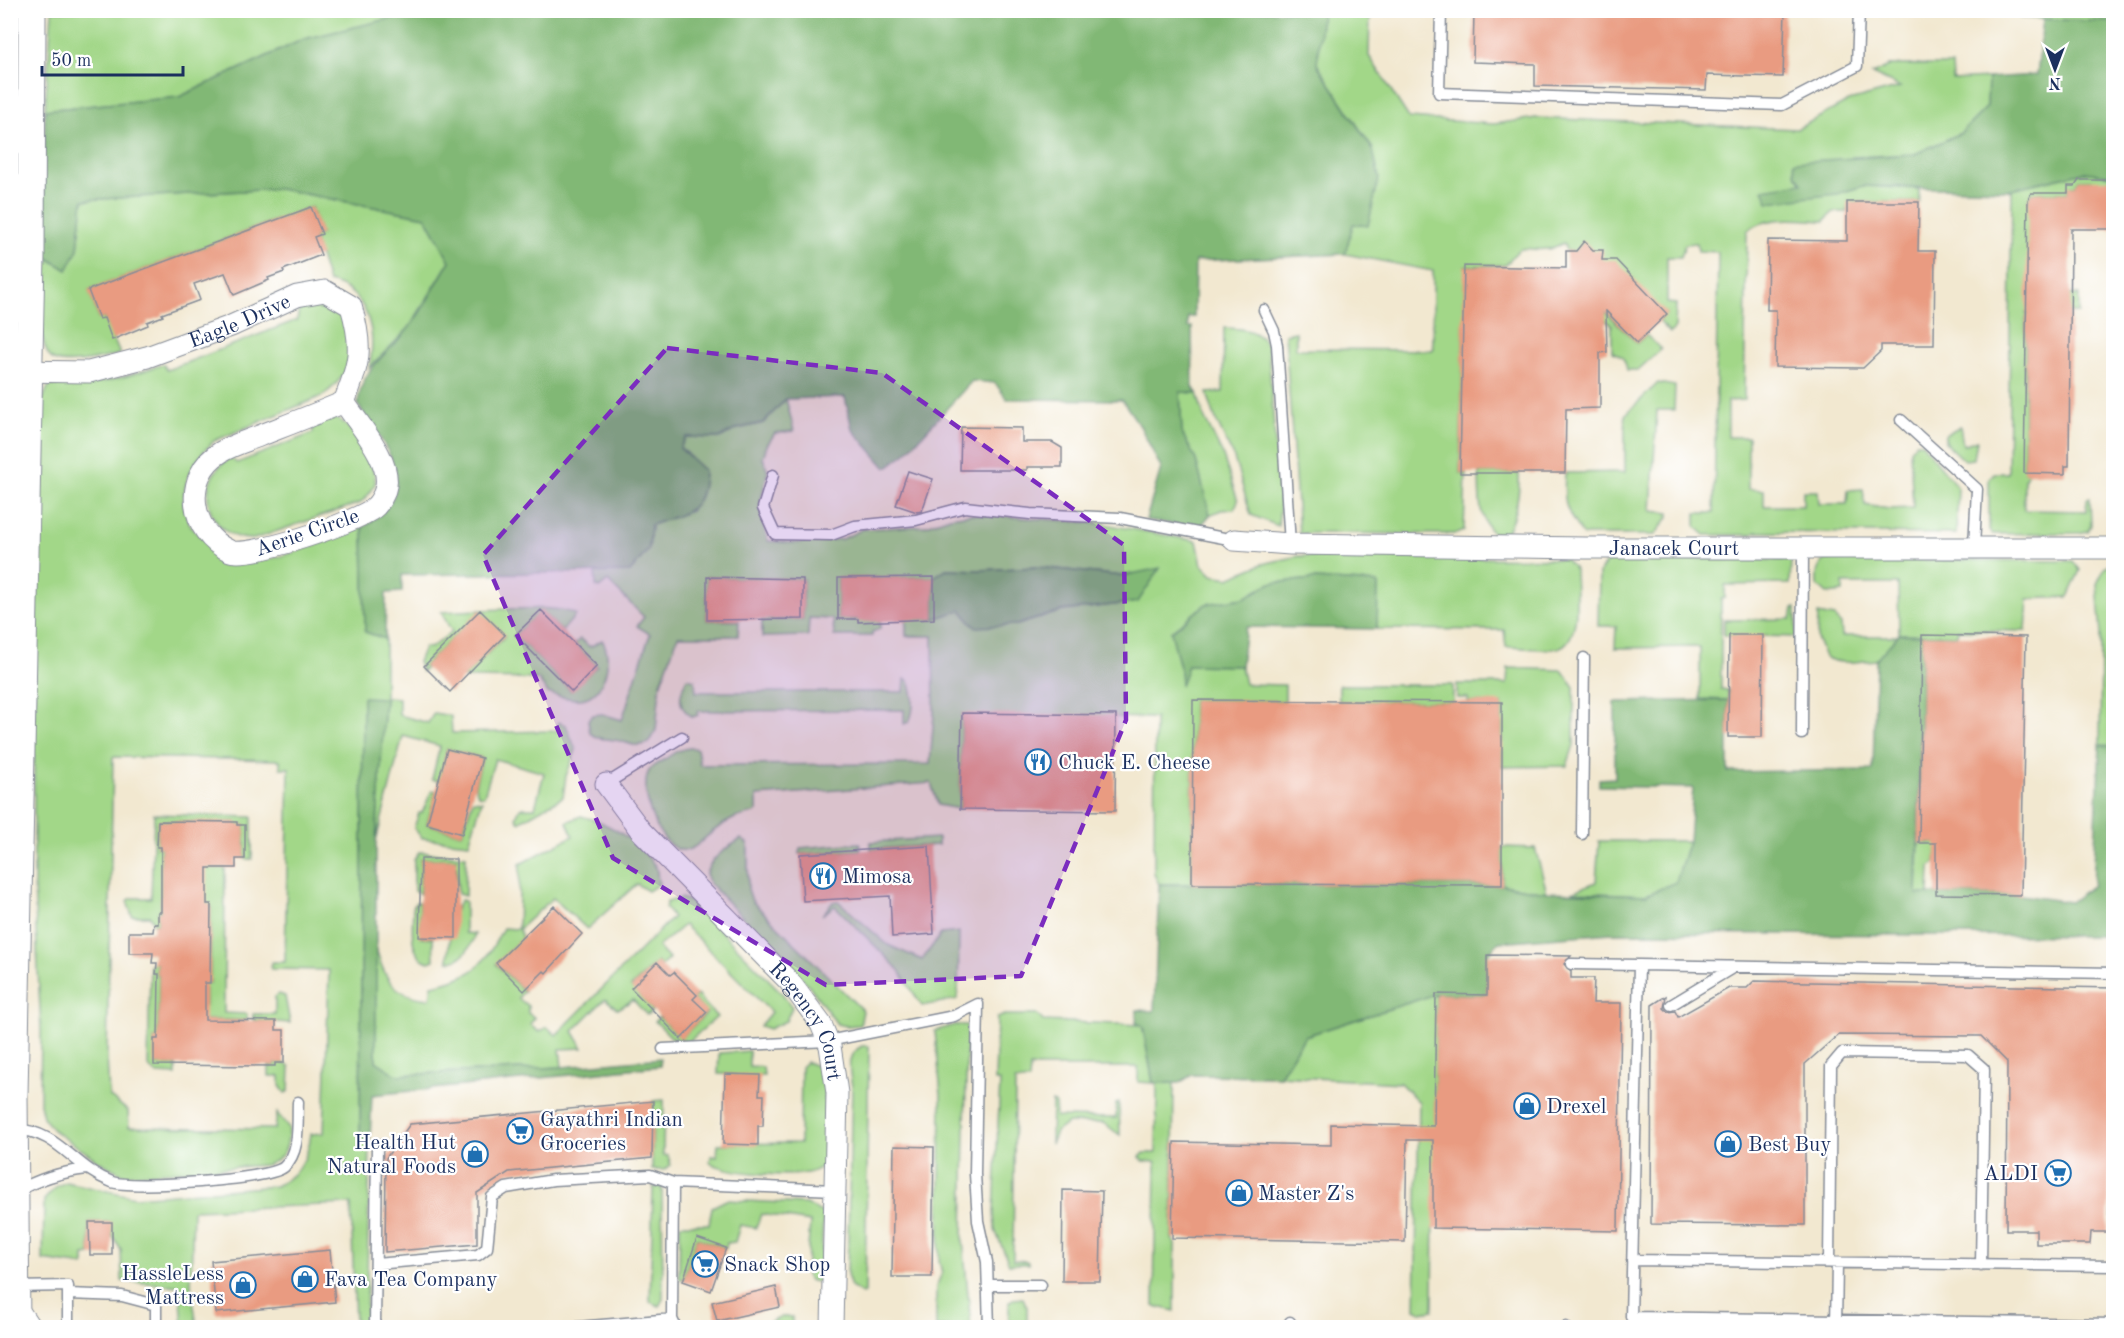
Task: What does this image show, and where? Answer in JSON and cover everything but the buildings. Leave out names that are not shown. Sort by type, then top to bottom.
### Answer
[{"type":"street","points":[[17,1315],[12,1094],[19,371],[33,91],[32,10]]},
{"type":"street","name":"Eagle Drive","points":[[19,371],[89,372],[147,357],[231,326],[297,296],[326,291],[351,306],[358,331],[358,368],[344,402]]},
{"type":"street","name":"Aerie Circle","points":[[344,402],[383,461],[387,473],[385,491],[376,507],[318,533],[250,554],[231,551],[210,535],[197,514],[194,498],[195,483],[203,467],[222,451],[344,402]]},
{"type":"street","name":"Janacek Court","points":[[1234,540],[1290,544],[2114,548]]},
{"type":"street","name":"Regency Court","points":[[606,784],[640,831],[789,981],[821,1024],[828,1041],[837,1094],[832,1328]]},
{"type":"lane","points":[[1441,10],[1439,93],[1782,105],[1857,66],[1859,10]]},
{"type":"lane","points":[[1264,310],[1274,331],[1277,345],[1290,544]]},
{"type":"lane","points":[[1901,420],[1977,489],[1974,547]]},
{"type":"lane","points":[[773,475],[764,508],[775,534],[831,535],[855,526],[916,520],[965,507],[1030,514],[1120,518],[1234,540]]},
{"type":"lane","points":[[1802,734],[1803,547]]},
{"type":"lane","points":[[1582,834],[1584,658]]},
{"type":"lane","points":[[606,784],[682,737]]},
{"type":"lane","points":[[1571,964],[2114,973]]},
{"type":"lane","points":[[1639,965],[1631,1317],[1836,1324],[2114,1324]]},
{"type":"lane","points":[[1671,1005],[1735,967]]},
{"type":"lane","points":[[663,1049],[828,1041],[954,1016],[978,1004],[975,1174],[978,1221],[987,1262],[989,1328]]},
{"type":"lane","points":[[1836,1324],[1833,1263],[1831,1066],[1842,1053],[1968,1055],[1984,1069],[1981,1264]]},
{"type":"lane","points":[[12,1129],[35,1130],[56,1143],[87,1169],[114,1183],[145,1184],[267,1175],[283,1168],[292,1157],[297,1136],[298,1102]]},
{"type":"lane","points":[[375,1328],[377,1144]]},
{"type":"lane","points":[[15,1192],[36,1180],[60,1172],[87,1169]]},
{"type":"lane","points":[[376,1264],[478,1256],[487,1248],[492,1197],[506,1188],[553,1180],[650,1175],[673,1183],[834,1190]]},
{"type":"lane","points":[[566,1328],[674,1323],[673,1183]]},
{"type":"lane","points":[[1632,1260],[2114,1266]]},
{"type":"lane","points":[[988,1285],[1041,1285]]},
{"type":"lane","points":[[17,1315],[69,1286],[68,1328]]},
{"type":"lane","points":[[69,1294],[123,1296],[156,1305],[156,1328]]},
{"type":"highlighted area","points":[[667,348],[882,373],[1124,545],[1126,720],[1021,976],[826,985],[613,858],[483,555]]},
{"type":"green space","points":[[426,10],[1322,11],[1317,64],[1373,150],[1379,178],[1368,226],[1353,224],[1345,254],[1195,261],[1194,317],[1188,317],[1188,327],[1192,327],[1193,387],[1197,393],[1180,392],[1182,433],[1196,460],[1210,515],[1199,528],[1146,520],[1161,468],[1140,426],[1122,400],[1007,399],[995,383],[972,381],[907,452],[886,468],[852,429],[845,397],[786,399],[763,423],[737,429],[719,438],[686,437],[680,448],[704,470],[701,495],[691,509],[651,525],[649,549],[630,572],[402,575],[402,592],[386,593],[385,639],[365,632],[363,527],[382,513],[392,498],[396,483],[395,468],[380,437],[358,405],[363,382],[369,372],[414,322],[450,261],[426,217],[279,189],[83,200],[78,249],[67,270],[43,255],[45,110],[179,97],[304,39]]},
{"type":"green space","points":[[1987,10],[2113,11],[2113,22],[2020,18],[2020,14]]},
{"type":"green space","points":[[52,11],[426,11],[304,39],[179,97],[45,110]]},
{"type":"green space","points":[[1322,11],[1370,11],[1369,56],[1409,118],[1494,124],[1536,118],[1797,129],[1849,101],[1900,87],[1872,74],[1891,65],[1952,65],[1953,80],[1988,78],[1987,107],[1961,133],[1915,154],[1852,157],[1837,194],[1863,186],[1919,189],[1919,202],[1848,202],[1847,212],[1833,212],[1825,221],[1774,220],[1747,231],[1744,400],[1728,401],[1728,437],[1748,437],[1748,489],[1764,490],[1764,506],[1803,506],[1803,491],[1818,491],[1819,504],[1847,504],[1848,490],[1863,489],[1865,505],[1889,509],[1913,508],[1910,450],[1916,443],[1922,443],[1958,488],[1956,534],[1756,532],[1750,535],[1705,535],[1696,527],[1696,513],[1714,513],[1718,252],[1698,251],[1697,243],[1685,244],[1681,257],[1667,257],[1667,303],[1676,304],[1675,328],[1670,333],[1659,321],[1666,314],[1584,242],[1576,251],[1566,251],[1564,243],[1548,249],[1524,248],[1517,252],[1506,265],[1465,266],[1460,473],[1466,473],[1464,531],[1457,534],[1299,533],[1285,334],[1296,332],[1296,349],[1433,350],[1433,271],[1345,254],[1353,224],[1368,225],[1373,149],[1317,64]]},
{"type":"green space","points":[[2043,19],[2113,22],[2113,176],[2084,172],[2007,190],[1863,186],[1837,194],[1768,202],[1763,189],[1802,183],[1795,174],[1794,162],[1915,154],[1961,133],[1987,107],[1988,78],[2037,75]]},
{"type":"green space","points":[[2084,172],[2113,176],[2113,180],[2093,182],[2092,180],[2079,180],[2075,186],[2068,186],[2068,193],[2031,193],[2028,200],[2066,294],[2079,295],[2079,313],[2026,313],[2024,472],[2028,473],[2024,480],[2024,510],[2086,511],[2087,499],[2090,498],[2091,525],[2088,531],[2078,533],[1992,534],[1989,531],[1989,479],[1994,473],[2008,473],[2012,191],[2007,190]]},
{"type":"green space","points":[[279,189],[426,217],[450,261],[409,328],[369,368],[372,341],[367,315],[353,294],[328,282],[314,237],[321,234],[311,207],[89,290],[99,319],[104,318],[120,354],[68,363],[54,360],[48,354],[44,343],[41,312],[43,255],[67,270],[78,249],[83,200]]},
{"type":"green space","points":[[312,304],[332,309],[345,324],[351,343],[344,374],[322,396],[214,441],[205,450],[191,471],[184,494],[187,518],[194,530],[244,562],[271,559],[363,527],[365,632],[385,639],[385,697],[399,698],[399,715],[428,723],[434,713],[451,716],[452,733],[557,731],[558,722],[566,725],[576,750],[566,776],[563,797],[519,822],[516,817],[520,808],[535,808],[544,773],[495,759],[484,796],[478,795],[475,786],[482,758],[447,749],[439,781],[432,779],[440,746],[403,736],[376,841],[385,698],[363,698],[360,1139],[370,1140],[366,1327],[357,1327],[355,1324],[351,1204],[193,1210],[191,1285],[197,1327],[183,1327],[180,1286],[122,1281],[121,1250],[112,1235],[111,1222],[89,1222],[90,1255],[84,1256],[84,1266],[43,1260],[44,1200],[57,1186],[66,1182],[135,1197],[276,1186],[291,1176],[301,1165],[311,1134],[324,1133],[329,970],[271,969],[270,966],[272,962],[285,962],[289,768],[280,768],[280,760],[113,757],[107,1056],[109,1096],[128,1111],[129,1127],[275,1129],[277,1113],[289,1128],[288,1141],[282,1155],[266,1165],[124,1175],[100,1162],[53,1130],[43,1117],[40,1104],[41,1031],[34,885],[34,695],[41,403],[48,387],[66,383],[104,382],[163,364],[167,370],[297,320],[299,309]]},
{"type":"green space","points":[[1605,311],[1637,343],[1646,335],[1661,349],[1638,370],[1627,370],[1623,358],[1612,352],[1612,326],[1605,319]]},
{"type":"green space","points":[[1224,328],[1255,333],[1268,347],[1280,506],[1278,526],[1251,515],[1234,458],[1215,418],[1207,393],[1223,392]]},
{"type":"green space","points":[[1658,383],[1675,386],[1674,410],[1657,410],[1651,511],[1669,513],[1669,516],[1655,535],[1583,535],[1566,506],[1565,473],[1625,472],[1625,415]]},
{"type":"green space","points":[[1180,392],[1197,393],[1204,417],[1222,453],[1238,501],[1234,509],[1221,510],[1210,515],[1196,460],[1182,433]]},
{"type":"green space","points":[[786,399],[794,431],[775,433],[767,445],[763,458],[768,471],[761,500],[762,519],[768,541],[794,543],[842,539],[863,529],[924,526],[950,517],[971,514],[1099,523],[1197,541],[1202,565],[1212,575],[1229,578],[1262,564],[1299,556],[1565,559],[1575,570],[1574,626],[1566,643],[1558,648],[1546,649],[1506,647],[1504,630],[1377,629],[1378,583],[1315,579],[1271,583],[1244,598],[1206,604],[1171,631],[1180,667],[1181,684],[1188,665],[1241,666],[1245,684],[1285,685],[1285,701],[1193,700],[1192,884],[1159,884],[1154,874],[1155,718],[962,714],[960,809],[938,805],[931,783],[757,796],[757,811],[730,820],[695,847],[681,850],[673,847],[658,829],[648,804],[646,791],[649,771],[674,753],[686,749],[697,749],[700,765],[930,764],[934,714],[933,636],[906,636],[906,619],[934,619],[961,609],[1017,625],[1062,611],[1137,602],[1159,569],[1122,576],[1038,567],[946,569],[934,577],[838,578],[838,619],[880,621],[880,629],[872,632],[872,636],[834,636],[833,619],[809,618],[808,636],[762,637],[762,621],[803,619],[803,579],[707,577],[707,620],[739,621],[738,636],[678,636],[660,686],[656,730],[648,743],[634,745],[593,735],[590,733],[588,720],[593,715],[602,714],[622,720],[650,634],[637,626],[644,617],[608,581],[599,588],[596,586],[595,572],[630,571],[649,549],[651,525],[691,511],[688,454],[680,448],[686,437],[719,438],[737,429],[763,423]]},
{"type":"green space","points":[[337,419],[351,430],[369,459],[375,484],[367,497],[360,503],[254,539],[238,537],[225,531],[216,521],[210,508],[208,495],[210,481],[218,468],[230,458],[237,463],[313,433],[313,425]]},
{"type":"green space","points":[[1960,426],[1963,445],[1977,440],[1974,459],[1964,460],[1945,442],[1945,435]]},
{"type":"green space","points":[[1479,473],[1519,473],[1517,503],[1507,532],[1493,533],[1484,520],[1480,505]]},
{"type":"green space","points":[[1609,558],[1791,560],[1790,584],[1725,585],[1725,598],[1721,599],[1721,689],[1728,690],[1728,700],[1700,699],[1700,647],[1615,648],[1616,626],[1598,626],[1599,573]]},
{"type":"green space","points":[[1826,559],[2073,561],[2080,570],[2068,597],[2028,599],[2026,631],[1958,630],[1957,635],[1899,634],[1898,584],[1843,584],[1843,592],[1827,594],[1817,585],[1819,568]]},
{"type":"green space","points":[[2113,562],[2113,746],[2100,745],[2101,634],[2097,584],[2105,567]]},
{"type":"green space","points":[[1038,567],[1122,576],[1160,568],[1138,602],[1062,611],[1017,625],[975,627],[961,610],[934,619],[934,577],[946,569]]},
{"type":"green space","points":[[1315,579],[1378,583],[1377,629],[1246,627],[1241,666],[1188,665],[1181,686],[1180,667],[1171,632],[1206,604],[1244,598],[1271,583]]},
{"type":"green space","points":[[1793,608],[1796,608],[1796,637],[1724,635],[1724,620],[1791,619]]},
{"type":"green space","points":[[516,609],[557,610],[576,615],[562,631],[541,611],[515,635],[571,691],[597,666],[575,644],[580,639],[590,647],[602,640],[606,648],[607,666],[596,691],[581,699],[564,698],[548,693],[538,679],[463,678],[505,636],[480,611],[424,666],[426,668],[422,672],[418,662],[424,647],[430,648],[452,632],[441,612]]},
{"type":"green space","points":[[1818,614],[1834,617],[1841,624],[1842,636],[1898,636],[1876,660],[1850,662],[1831,660],[1825,657],[1817,638]]},
{"type":"green space","points":[[1899,634],[1922,635],[1917,894],[2021,895],[2070,902],[2093,885],[2100,745],[2113,746],[2113,936],[1612,933],[1499,942],[1487,955],[1487,995],[1436,994],[1305,1036],[1280,1076],[1192,1075],[1179,1083],[1153,1083],[1143,1026],[1136,1023],[1137,1010],[1154,1011],[1159,884],[1502,885],[1547,892],[1646,895],[1676,882],[1689,841],[1693,788],[1599,786],[1599,779],[1615,778],[1615,702],[1728,700],[1728,772],[1873,770],[1876,660]]},
{"type":"green space","points":[[1508,668],[1562,670],[1574,687],[1574,745],[1567,766],[1502,767],[1502,703],[1468,702],[1468,698],[1457,698],[1457,684],[1507,684]]},
{"type":"green space","points":[[687,678],[695,680],[696,692],[904,692],[905,679],[911,686],[913,707],[909,722],[904,724],[904,710],[698,711],[698,715],[693,717],[684,709],[681,700],[682,689]]},
{"type":"green space","points":[[1339,685],[1453,685],[1453,702],[1339,701]]},
{"type":"green space","points":[[363,697],[385,698],[376,841],[376,1061],[397,1075],[562,1067],[661,1058],[660,1066],[372,1095],[370,1140],[360,1139]]},
{"type":"green space","points":[[432,790],[436,791],[427,824],[462,834],[473,800],[482,801],[469,843],[422,838],[414,828],[419,813],[422,813]]},
{"type":"green space","points":[[154,814],[252,817],[252,859],[245,859],[245,825],[237,825],[236,822],[158,821],[157,847],[161,847],[161,912],[158,912],[158,924],[154,924],[150,916],[132,916],[127,901],[132,898],[151,898]]},
{"type":"green space","points":[[581,816],[613,828],[632,841],[655,866],[659,884],[648,891],[637,884],[587,929],[553,898],[519,929],[522,938],[496,964],[524,991],[518,998],[528,1006],[528,1013],[535,1018],[530,1024],[539,1032],[547,1027],[556,1035],[673,917],[665,908],[667,902],[681,898],[692,902],[782,993],[792,1007],[786,1021],[769,1029],[760,1026],[771,1012],[684,925],[658,947],[669,959],[661,966],[657,962],[631,987],[653,1010],[647,1015],[633,1000],[618,1009],[605,999],[573,1031],[583,1048],[560,1049],[562,1067],[397,1075],[376,1061],[374,939],[380,963],[390,981],[406,993],[430,999],[432,985],[458,978],[476,968],[490,952],[503,928],[518,929],[520,864],[573,836],[567,822]]},
{"type":"green space","points":[[938,838],[938,845],[871,849],[871,842]]},
{"type":"green space","points":[[741,839],[748,844],[748,889],[752,901],[863,1011],[860,1025],[837,1024],[808,984],[710,884],[706,874],[708,868],[720,854]]},
{"type":"green space","points":[[1599,841],[1689,841],[1676,882],[1647,895],[1572,892],[1596,882]]},
{"type":"green space","points":[[860,843],[860,850],[800,854],[800,848]]},
{"type":"green space","points":[[1919,843],[1937,843],[1936,862],[1930,867],[1929,894],[1917,894]]},
{"type":"green space","points":[[1502,847],[1535,848],[1547,892],[1502,885]]},
{"type":"green space","points":[[419,852],[466,856],[465,896],[458,894],[456,859],[421,859],[420,894],[414,891],[414,860]]},
{"type":"green space","points":[[199,868],[225,868],[224,1013],[247,1014],[247,1020],[197,1020],[205,1006],[205,983],[210,983],[211,905],[207,904]]},
{"type":"green space","points":[[461,900],[465,901],[465,933],[475,934],[463,956],[448,961],[453,920]]},
{"type":"green space","points":[[838,901],[888,945],[922,960],[941,934],[959,932],[958,999],[922,1006],[898,969],[835,906],[822,915],[833,902]]},
{"type":"green space","points":[[416,902],[420,902],[420,937],[433,938],[434,960],[429,962],[422,959],[414,946],[413,906]]},
{"type":"green space","points":[[152,963],[157,963],[156,974],[159,974],[158,1039],[154,1039],[155,1065],[176,1065],[176,1075],[157,1074],[148,1067],[150,966]]},
{"type":"green space","points":[[279,994],[285,996],[290,1023],[253,1020],[253,1014],[275,1014],[275,997]]},
{"type":"green space","points":[[1436,994],[1433,1310],[1421,1312],[1415,1309],[1419,1102],[1400,1083],[1280,1076],[1305,1036]]},
{"type":"green space","points":[[697,995],[717,1017],[686,1044],[681,1039],[677,1043],[655,1021],[659,1017],[681,1038],[707,1013],[693,999]]},
{"type":"green space","points":[[1005,1015],[1038,1015],[1043,1021],[1142,1025],[1153,1083],[1138,1082],[1138,1067],[1030,1067],[1029,1081],[1015,1081],[1013,1260],[1027,1261],[1029,1264],[1009,1264],[995,1230],[1000,1081],[995,1081],[997,1018]]},
{"type":"green space","points":[[954,1025],[967,1025],[963,1240],[971,1327],[936,1327],[936,1287],[942,1273],[939,1261],[941,1095],[935,1031]]},
{"type":"green space","points":[[862,1046],[869,1046],[865,1293],[862,1294],[851,1287],[847,1275],[852,1087],[850,1059]]},
{"type":"green space","points":[[749,1051],[749,1066],[763,1067],[764,1076],[718,1074],[719,1053]]},
{"type":"green space","points":[[806,1062],[820,1067],[825,1075],[824,1165],[807,1173],[772,1174],[743,1172],[710,1162],[711,1156],[717,1156],[718,1144],[800,1143],[801,1067]]},
{"type":"green space","points":[[275,1063],[284,1063],[290,1067],[289,1091],[285,1093],[280,1086],[280,1076],[269,1076],[269,1066],[275,1066]]},
{"type":"green space","points":[[1157,1083],[1174,1083],[1172,1238],[1175,1244],[1175,1311],[1154,1306],[1156,1162],[1143,1161],[1140,1157],[1144,1153],[1156,1153]]},
{"type":"green space","points":[[664,1100],[663,1155],[668,1156],[671,1165],[664,1170],[652,1170],[653,1101]]},
{"type":"green space","points":[[1052,1102],[1055,1103],[1056,1117],[1116,1118],[1116,1104],[1119,1102],[1120,1135],[1103,1123],[1068,1123],[1056,1132],[1051,1144]]},
{"type":"green space","points":[[653,1187],[662,1187],[663,1299],[659,1306],[650,1302]]},
{"type":"green space","points":[[726,1200],[806,1204],[823,1213],[821,1280],[816,1282],[809,1280],[806,1275],[810,1222],[761,1214],[756,1228],[740,1225],[735,1242],[727,1243],[726,1248],[697,1238],[683,1280],[679,1278],[680,1224],[709,1224],[712,1207]]},
{"type":"green space","points":[[1023,1298],[1027,1307],[1027,1327],[1009,1327],[1009,1302]]},
{"type":"green space","points":[[782,1317],[792,1317],[792,1327],[759,1327]]},
{"type":"place","name":"Chuck E. Cheese","points":[[1038,762]]},
{"type":"place","name":"Mimosa","points":[[823,876]]},
{"type":"place","name":"Drexel","points":[[1527,1106]]},
{"type":"place","name":"Gayathri Indian Groceries","points":[[520,1131]]},
{"type":"place","name":"Best Buy","points":[[1728,1144]]},
{"type":"place","name":"Health Hut Natural Foods","points":[[475,1154]]},
{"type":"place","name":"ALDI","points":[[2058,1173]]},
{"type":"place","name":"Master Z's","points":[[1239,1193]]},
{"type":"place","name":"Snack Shop","points":[[705,1264]]},
{"type":"place","name":"Fava Tea Company","points":[[305,1279]]},
{"type":"place","name":"HassleLess Mattress","points":[[243,1285]]}]
